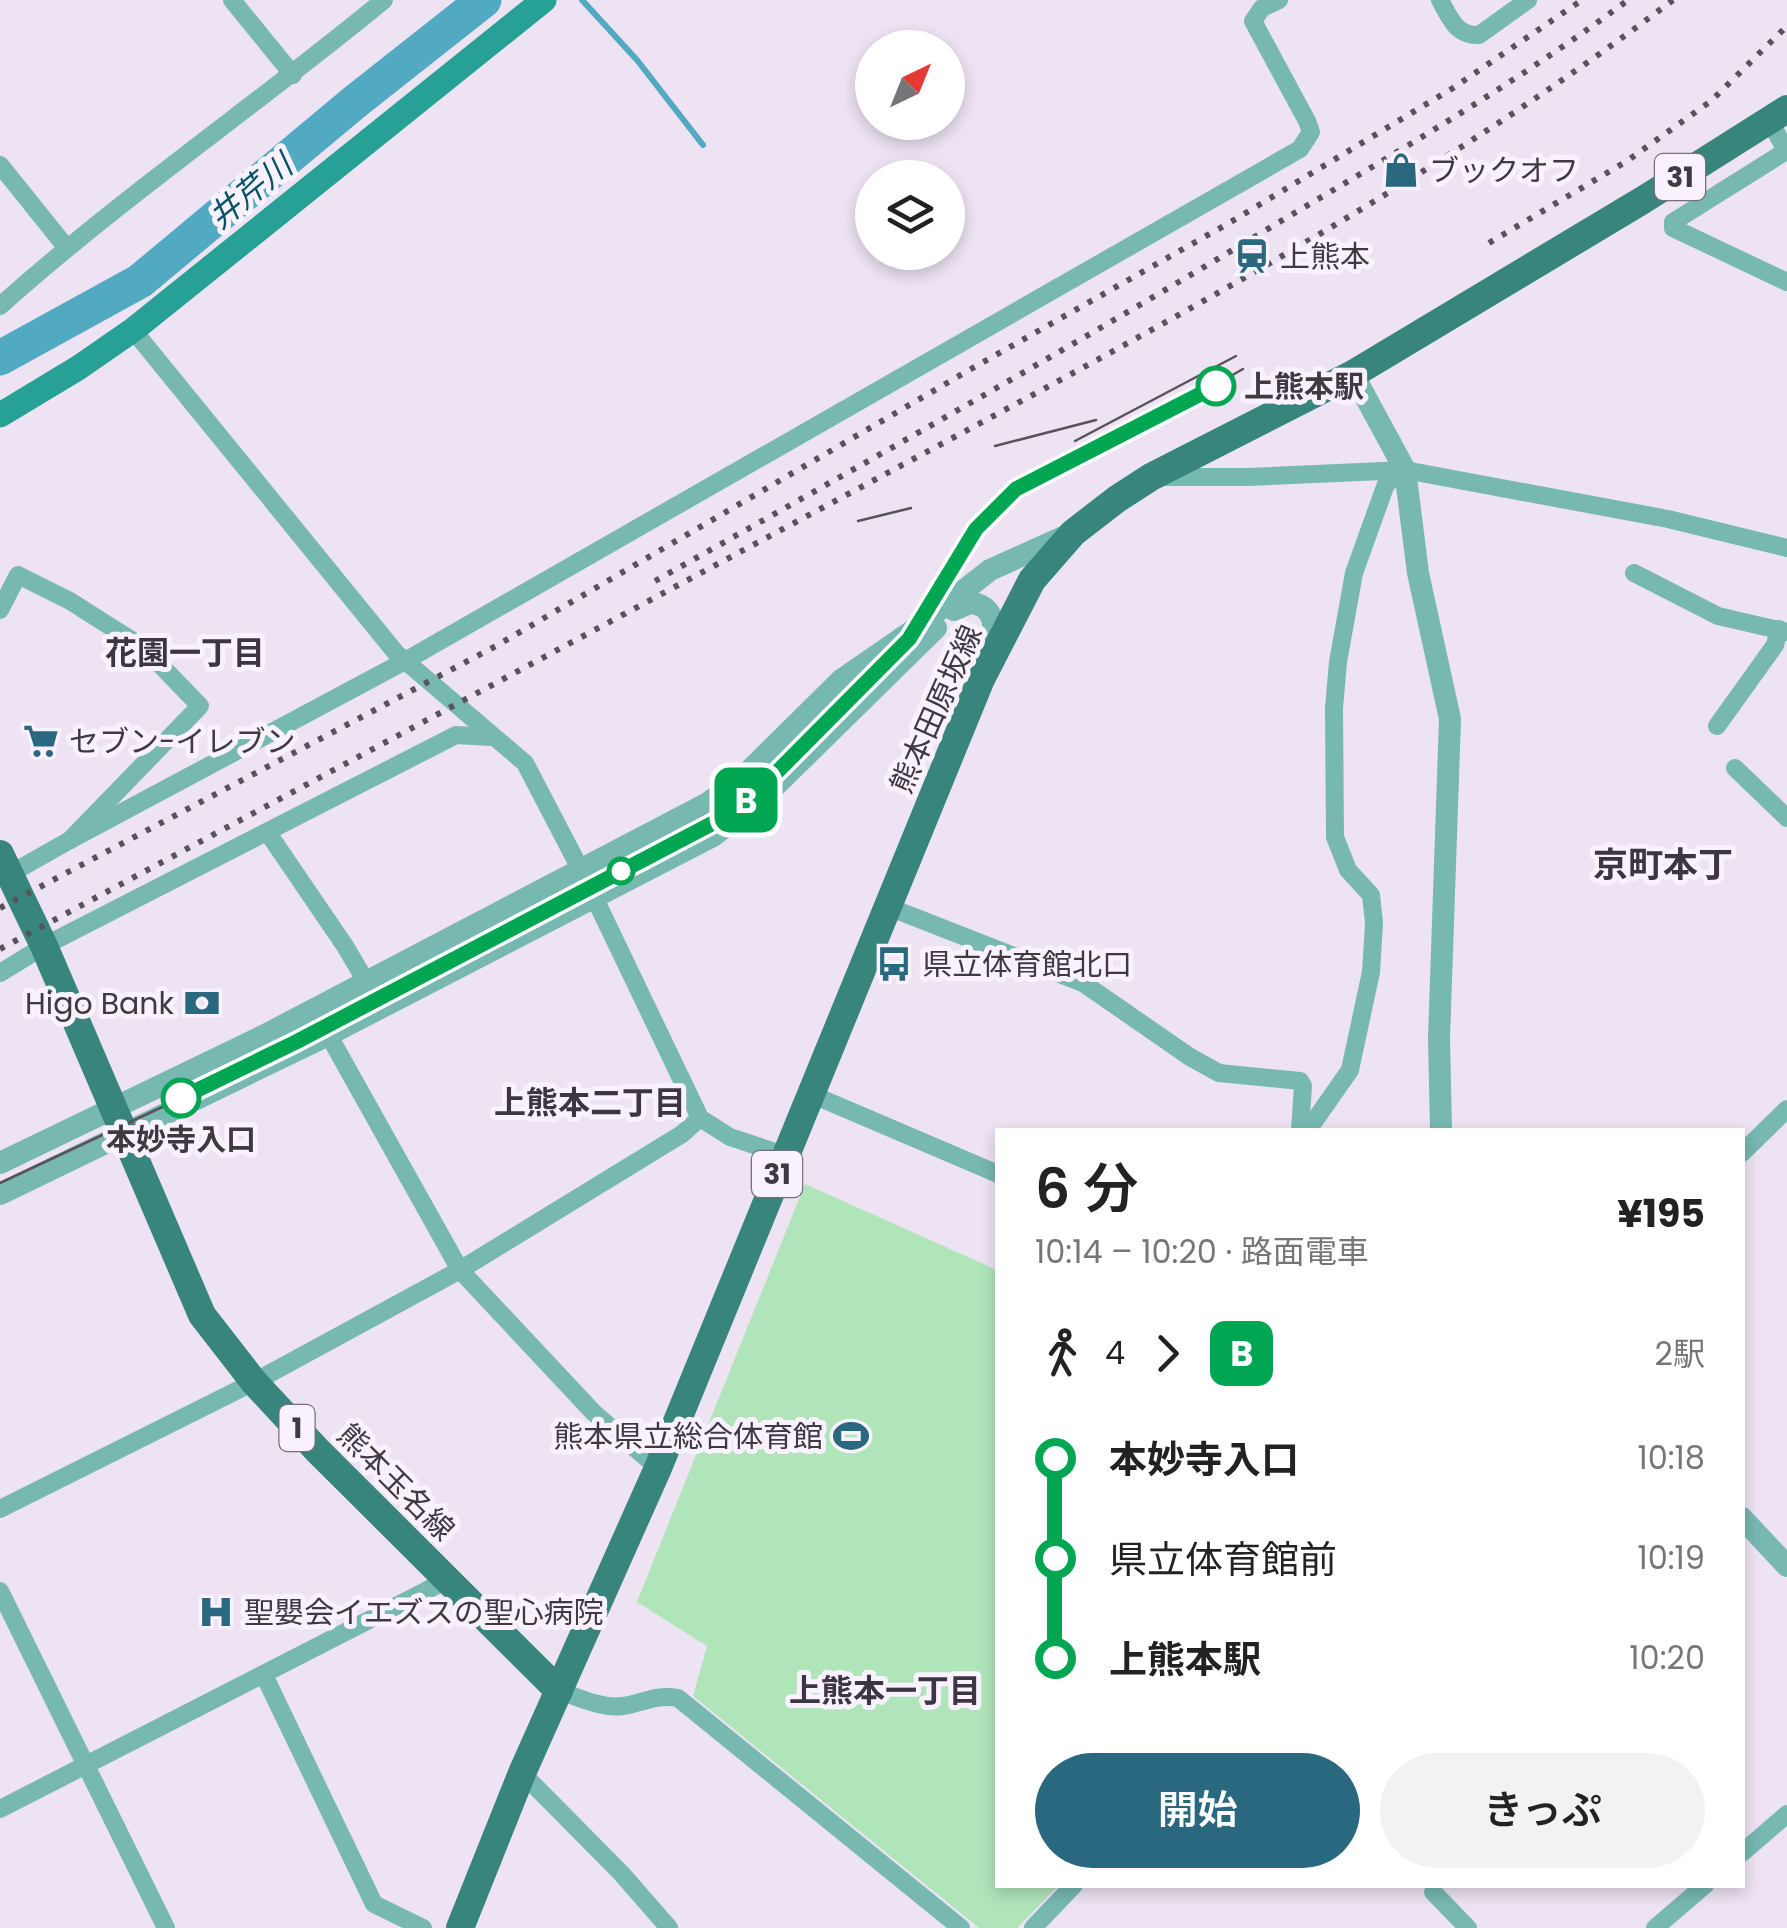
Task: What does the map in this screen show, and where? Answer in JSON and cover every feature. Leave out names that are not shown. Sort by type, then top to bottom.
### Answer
[{"type":"main road","points":[[0,415],[133,330],[544,0]]},
{"type":"main road","name":"熊本田原坂線","points":[[559,1691],[658,1468],[784,1155],[813,1096],[886,906],[993,656],[1032,580],[1073,533],[1151,477],[1353,374],[1778,115]]},
{"type":"main road","name":"熊本玉名線","points":[[5,868],[44,946],[202,1315],[254,1382],[559,1691]]},
{"type":"main road","points":[[460,1928],[559,1691]]},
{"type":"street","points":[[232,0],[294,75]]},
{"type":"street","points":[[0,306],[66,247],[294,75],[384,0]]},
{"type":"street","points":[[5,868],[70,840],[405,661],[1300,150],[1311,132],[1307,121],[1253,21],[1262,8],[1279,0]]},
{"type":"street","points":[[1440,0],[1454,25],[1470,36],[1479,35],[1528,0]]},
{"type":"street","points":[[1778,115],[1786,152],[1673,222],[1673,228],[1787,282]]},
{"type":"street","points":[[0,165],[66,247]]},
{"type":"street","points":[[133,330],[405,661],[525,763],[700,1118],[730,1138],[784,1155]]},
{"type":"street","points":[[1353,374],[1405,470],[1418,574],[1450,719],[1439,1038],[1441,1128]]},
{"type":"street","points":[[1309,1128],[1350,1070],[1371,972],[1371,895],[1348,870],[1335,837],[1334,708],[1338,662],[1354,573],[1386,484],[1405,470]]},
{"type":"street","points":[[1151,477],[1405,470],[1668,518],[1787,548]]},
{"type":"street","points":[[0,1194],[314,1010],[726,792],[842,680],[990,570],[1073,533]]},
{"type":"street","points":[[0,1163],[119,1122],[328,1034],[712,836],[742,816],[954,610],[990,570]]},
{"type":"street","points":[[1634,573],[1718,616],[1783,630],[1717,726]]},
{"type":"street","points":[[0,610],[18,575],[70,601],[144,648],[200,706],[70,840]]},
{"type":"street","points":[[954,610],[978,603],[990,613],[995,630],[993,656]]},
{"type":"street","points":[[0,973],[44,946],[456,735],[491,737]]},
{"type":"street","points":[[1735,768],[1787,818]]},
{"type":"street","points":[[268,833],[381,1007]]},
{"type":"street","points":[[886,906],[1082,984],[1219,1073],[1300,1080],[1300,1128]]},
{"type":"street","points":[[314,1010],[460,1270],[594,1413],[658,1468]]},
{"type":"street","points":[[813,1096],[995,1173]]},
{"type":"street","points":[[1745,1151],[1787,1109]]},
{"type":"street","points":[[0,1510],[254,1382],[460,1270],[682,1134],[700,1118]]},
{"type":"street","points":[[1745,1521],[1787,1566]]},
{"type":"street","points":[[0,1809],[448,1580]]},
{"type":"street","points":[[0,1592],[166,1928]]},
{"type":"street","points":[[264,1675],[374,1904],[423,1928]]},
{"type":"street","points":[[559,1691],[610,1706],[626,1706],[661,1695],[678,1698],[961,1928]]},
{"type":"street","points":[[522,1773],[621,1872],[664,1926]]},
{"type":"street","points":[[1745,1850],[1787,1814]]},
{"type":"street","points":[[1032,1928],[1071,1888]]},
{"type":"street","points":[[1655,1928],[1701,1888]]},
{"type":"street","points":[[1434,1892],[1468,1928]]},
{"type":"green space","name":"熊本県立総合体育館","points":[[805,1184],[995,1269],[995,1888],[1056,1888],[1017,1928],[979,1928],[693,1696],[707,1646],[637,1602]]},
{"type":"waterway","name":"井芹川","points":[[0,358],[140,281],[484,0]]},
{"type":"waterway","points":[[582,0],[637,60],[703,145]]},
{"type":"tram line","points":[[1075,441],[1236,356]]},
{"type":"tram line","points":[[0,1183],[239,1071],[717,821],[771,777],[909,639],[977,529],[1017,489],[1161,416],[1243,369]]},
{"type":"tram line","name":"B","points":[[181,1098],[296,1042],[717,821],[742,804],[909,639],[976,529],[1016,489],[1216,386]]},
{"type":"tram line","points":[[995,446],[1096,420]]},
{"type":"tram line","points":[[858,521],[911,508]]},
{"type":"railway","points":[[0,908],[496,646],[1229,223],[1453,88],[1582,0]]},
{"type":"railway","points":[[655,581],[1041,362],[1362,173],[1497,90],[1628,0]]},
{"type":"railway","points":[[0,949],[1184,312],[1483,133],[1673,0]]},
{"type":"railway","points":[[1489,243],[1627,161],[1711,101],[1787,26]]},
{"type":"place","name":"ブックオフ","points":[[1401,170]]},
{"type":"place","name":"上熊本","points":[[1252,256]]},
{"type":"place","name":"上熊本駅","points":[[1216,386]]},
{"type":"place","name":"セブン-イレブン","points":[[41,741]]},
{"type":"place","name":"県立体育館北口","points":[[894,964]]},
{"type":"place","name":"Higo Bank","points":[[202,1003]]},
{"type":"place","name":"本妙寺入口","points":[[181,1098]]},
{"type":"place","name":"熊本県立総合体育館","points":[[851,1436]]},
{"type":"place","name":"聖嬰会イエズスの聖心病院","points":[[216,1612]]},
{"type":"district","name":"花園一丁目","points":[[185,652]]},
{"type":"district","name":"京町本丁","points":[[1663,864]]},
{"type":"district","name":"上熊本二丁目","points":[[590,1102]]},
{"type":"district","name":"上熊本一丁目","points":[[885,1690]]}]
